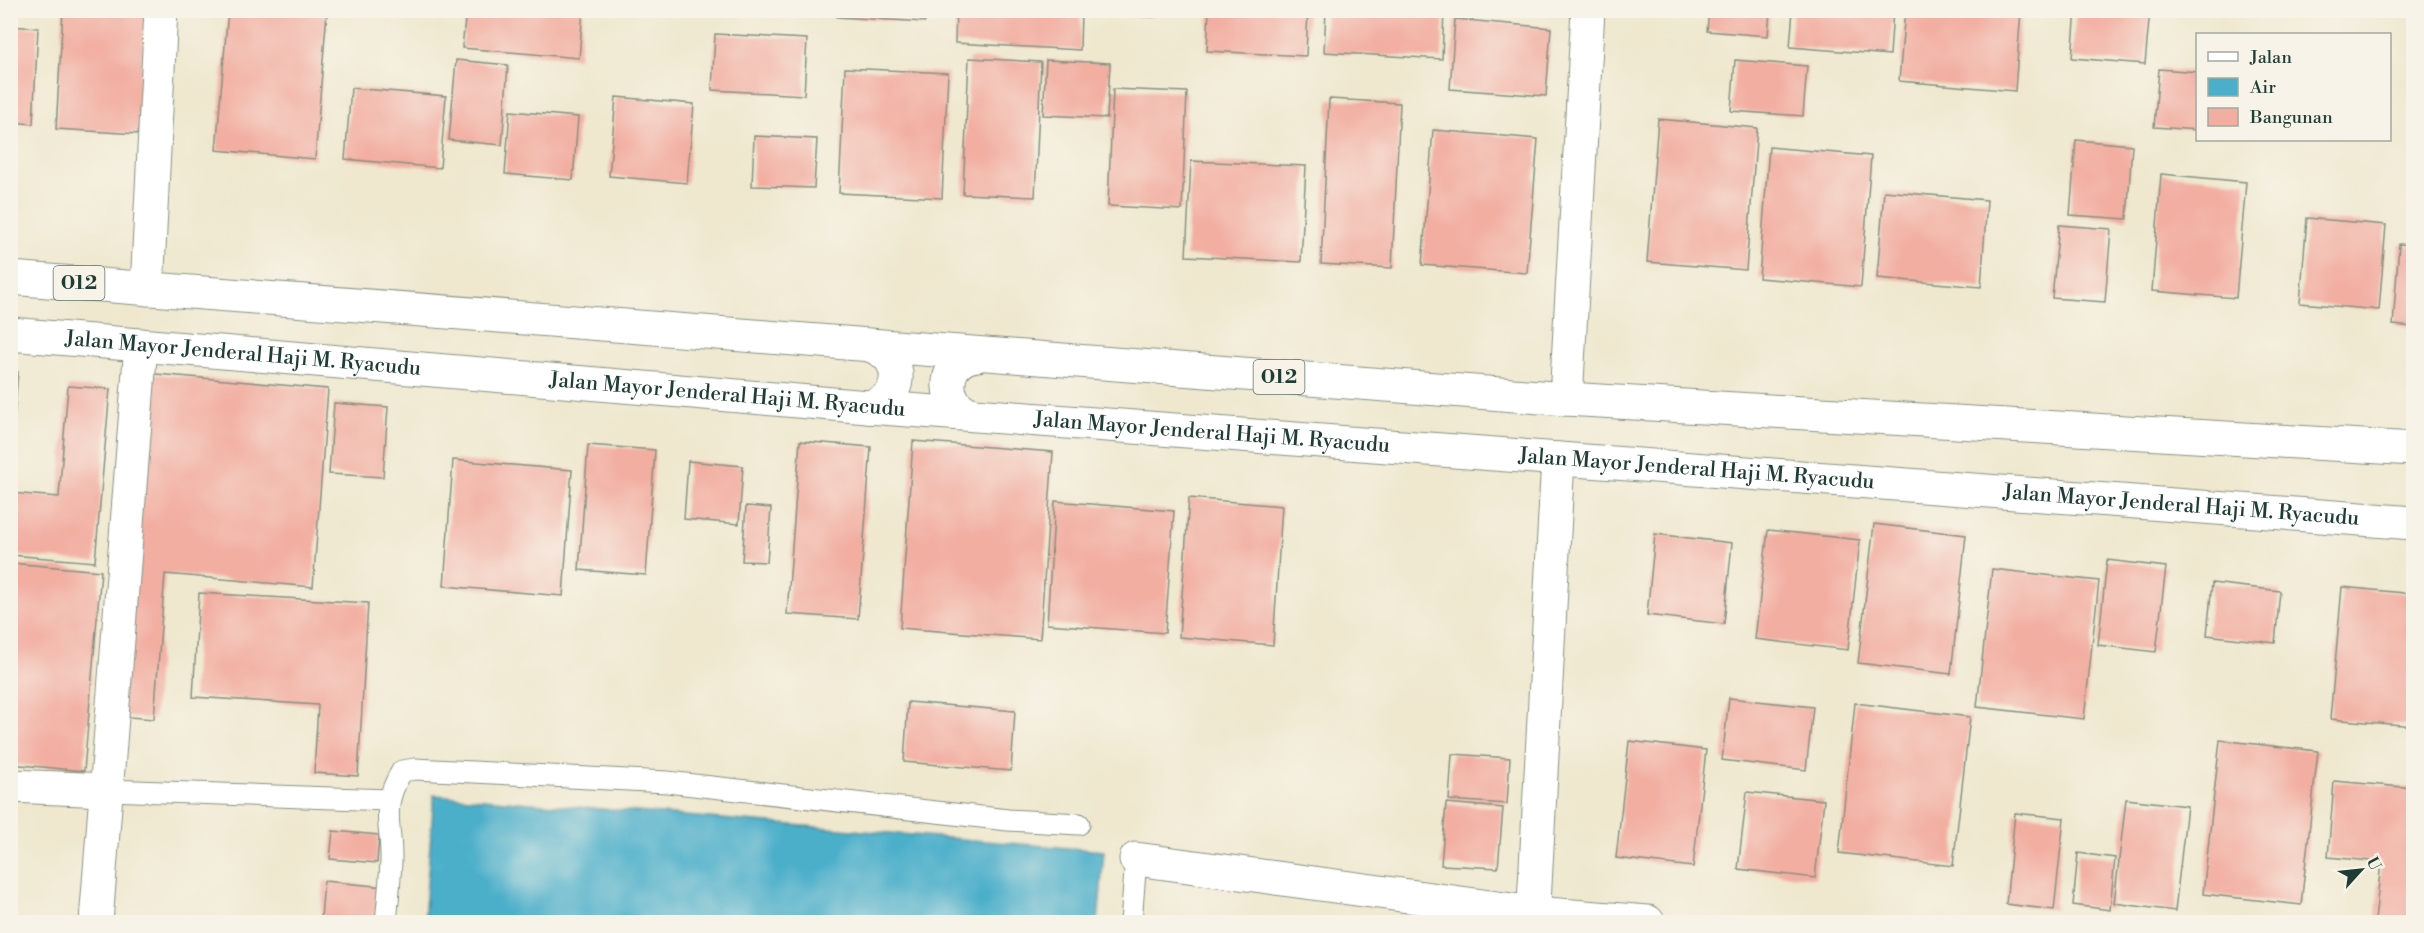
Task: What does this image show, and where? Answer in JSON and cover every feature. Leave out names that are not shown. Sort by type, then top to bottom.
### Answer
[{"type":"main road","points":[[147,289],[161,10]]},
{"type":"main road","points":[[1566,399],[1588,10]]},
{"type":"main road","name":"012","points":[[10,278],[1566,399],[2414,449]]},
{"type":"main road","name":"Jalan Mayor Jenderal Haji M. Ryacudu","points":[[10,334],[868,407],[2414,523]]},
{"type":"main road","points":[[96,922],[141,345]]},
{"type":"main road","points":[[868,407],[886,399],[893,391],[896,382],[894,362],[887,354],[874,346]]},
{"type":"main road","points":[[971,414],[962,411],[954,403],[948,384],[955,365],[968,356],[978,355]]},
{"type":"main road","points":[[1534,918],[1558,459]]},
{"type":"main road","points":[[10,786],[107,790]]},
{"type":"main road","points":[[1136,859],[1534,918],[1647,922]]},
{"type":"lane","points":[[386,922],[391,859],[388,800],[393,785],[402,771],[415,769],[667,782],[871,803],[914,810],[1079,824]]},
{"type":"lane","points":[[107,790],[388,800]]},
{"type":"lane","points":[[1131,922],[1136,859]]},
{"type":"water","points":[[434,795],[1104,851],[1098,922],[424,922]]},
{"type":"building","points":[[63,10],[145,10],[138,134],[56,129]]},
{"type":"building","points":[[228,10],[327,11],[315,159],[216,150]]},
{"type":"building","points":[[466,10],[583,10],[579,58],[462,48]]},
{"type":"building","points":[[837,10],[926,10],[925,22],[837,17]]},
{"type":"building","points":[[956,10],[1081,10],[1080,50],[955,43]]},
{"type":"building","points":[[1095,10],[1154,10],[1154,17],[1095,14]]},
{"type":"building","points":[[1209,10],[1308,10],[1306,56],[1207,51]]},
{"type":"building","points":[[1326,10],[1444,10],[1442,59],[1324,52]]},
{"type":"building","points":[[1709,10],[1770,10],[1768,36],[1707,31]]},
{"type":"building","points":[[1793,10],[1893,10],[1890,55],[1790,47]]},
{"type":"building","points":[[1905,10],[2021,10],[2015,91],[1899,81]]},
{"type":"building","points":[[2076,10],[2150,10],[2145,64],[2072,58]]},
{"type":"building","points":[[1455,19],[1551,28],[1546,96],[1450,89]]},
{"type":"building","points":[[10,26],[38,28],[33,124],[10,122]]},
{"type":"building","points":[[715,34],[807,39],[804,95],[712,90]]},
{"type":"building","points":[[969,58],[1041,62],[1035,197],[963,194]]},
{"type":"building","points":[[456,60],[508,65],[502,145],[449,140]]},
{"type":"building","points":[[1046,60],[1110,63],[1107,118],[1043,115]]},
{"type":"building","points":[[1735,60],[1807,66],[1803,116],[1731,111]]},
{"type":"building","points":[[845,68],[948,73],[942,198],[839,193]]},
{"type":"building","points":[[2159,69],[2196,72],[2196,130],[2154,127]]},
{"type":"building","points":[[351,88],[446,96],[440,168],[345,159]]},
{"type":"building","points":[[1113,89],[1187,92],[1182,210],[1108,206]]},
{"type":"building","points":[[616,97],[694,104],[687,183],[609,176]]},
{"type":"building","points":[[1329,99],[1400,103],[1392,268],[1321,264]]},
{"type":"building","points":[[510,111],[578,117],[573,180],[505,174]]},
{"type":"building","points":[[1658,119],[1757,128],[1746,270],[1647,262]]},
{"type":"building","points":[[1433,130],[1538,139],[1527,273],[1422,265]]},
{"type":"building","points":[[754,136],[817,139],[814,188],[752,186]]},
{"type":"building","points":[[2076,140],[2132,145],[2127,219],[2070,215]]},
{"type":"building","points":[[1769,147],[1871,156],[1861,287],[1759,278]]},
{"type":"building","points":[[1191,161],[1306,166],[1301,262],[1186,256]]},
{"type":"building","points":[[2161,174],[2246,182],[2236,298],[2152,291]]},
{"type":"building","points":[[1884,191],[1987,200],[1981,287],[1877,278]]},
{"type":"building","points":[[2307,218],[2386,225],[2379,310],[2300,303]]},
{"type":"building","points":[[2059,225],[2111,229],[2105,302],[2052,298]]},
{"type":"building","points":[[2399,244],[2414,245],[2414,327],[2393,325]]},
{"type":"building","points":[[10,371],[18,372],[12,445],[10,445]]},
{"type":"building","points":[[144,373],[328,389],[313,587],[165,574],[154,719],[117,716]]},
{"type":"building","points":[[68,386],[110,389],[95,562],[10,555],[10,493],[59,497]]},
{"type":"building","points":[[334,403],[388,407],[383,477],[329,474]]},
{"type":"building","points":[[800,441],[871,447],[858,619],[787,614]]},
{"type":"building","points":[[913,441],[1053,452],[1040,639],[900,628]]},
{"type":"building","points":[[588,445],[655,450],[646,575],[579,570]]},
{"type":"building","points":[[453,460],[572,470],[563,596],[444,586]]},
{"type":"building","points":[[688,461],[743,466],[739,524],[684,519]]},
{"type":"building","points":[[1189,498],[1282,506],[1273,645],[1179,637]]},
{"type":"building","points":[[1055,501],[1174,511],[1165,633],[1047,624]]},
{"type":"building","points":[[746,506],[771,508],[767,562],[742,561]]},
{"type":"building","points":[[1874,524],[1966,535],[1951,674],[1858,663]]},
{"type":"building","points":[[1768,530],[1860,540],[1848,650],[1755,639]]},
{"type":"building","points":[[1655,534],[1732,543],[1724,624],[1647,615]]},
{"type":"building","points":[[2107,560],[2166,567],[2156,652],[2098,645]]},
{"type":"building","points":[[10,563],[101,571],[84,771],[10,764]]},
{"type":"building","points":[[1992,569],[2099,581],[2084,719],[1977,707]]},
{"type":"building","points":[[2212,583],[2280,591],[2275,643],[2207,635]]},
{"type":"building","points":[[2342,587],[2414,594],[2414,726],[2330,719]]},
{"type":"building","points":[[199,593],[368,603],[358,776],[314,773],[318,705],[193,697]]},
{"type":"building","points":[[1729,698],[1813,707],[1806,770],[1722,760]]},
{"type":"building","points":[[908,702],[1015,711],[1011,771],[904,762]]},
{"type":"building","points":[[1855,703],[1970,717],[1953,866],[1839,853]]},
{"type":"building","points":[[2220,740],[2318,751],[2301,905],[2203,894]]},
{"type":"building","points":[[1629,741],[1706,750],[1693,867],[1616,858]]},
{"type":"building","points":[[1452,754],[1510,758],[1507,804],[1449,800]]},
{"type":"building","points":[[2334,781],[2414,788],[2414,922],[2375,921],[2381,862],[2328,857]]},
{"type":"building","points":[[1747,792],[1824,800],[1815,878],[1738,869]]},
{"type":"building","points":[[2126,799],[2187,806],[2175,911],[2114,903]]},
{"type":"building","points":[[1446,803],[1503,808],[1498,868],[1441,865]]},
{"type":"building","points":[[2015,813],[2064,818],[2054,910],[2006,904]]},
{"type":"building","points":[[333,831],[379,835],[377,863],[330,859]]},
{"type":"building","points":[[2078,853],[2115,858],[2110,910],[2073,905]]},
{"type":"building","points":[[324,881],[385,887],[381,922],[321,918]]}]
